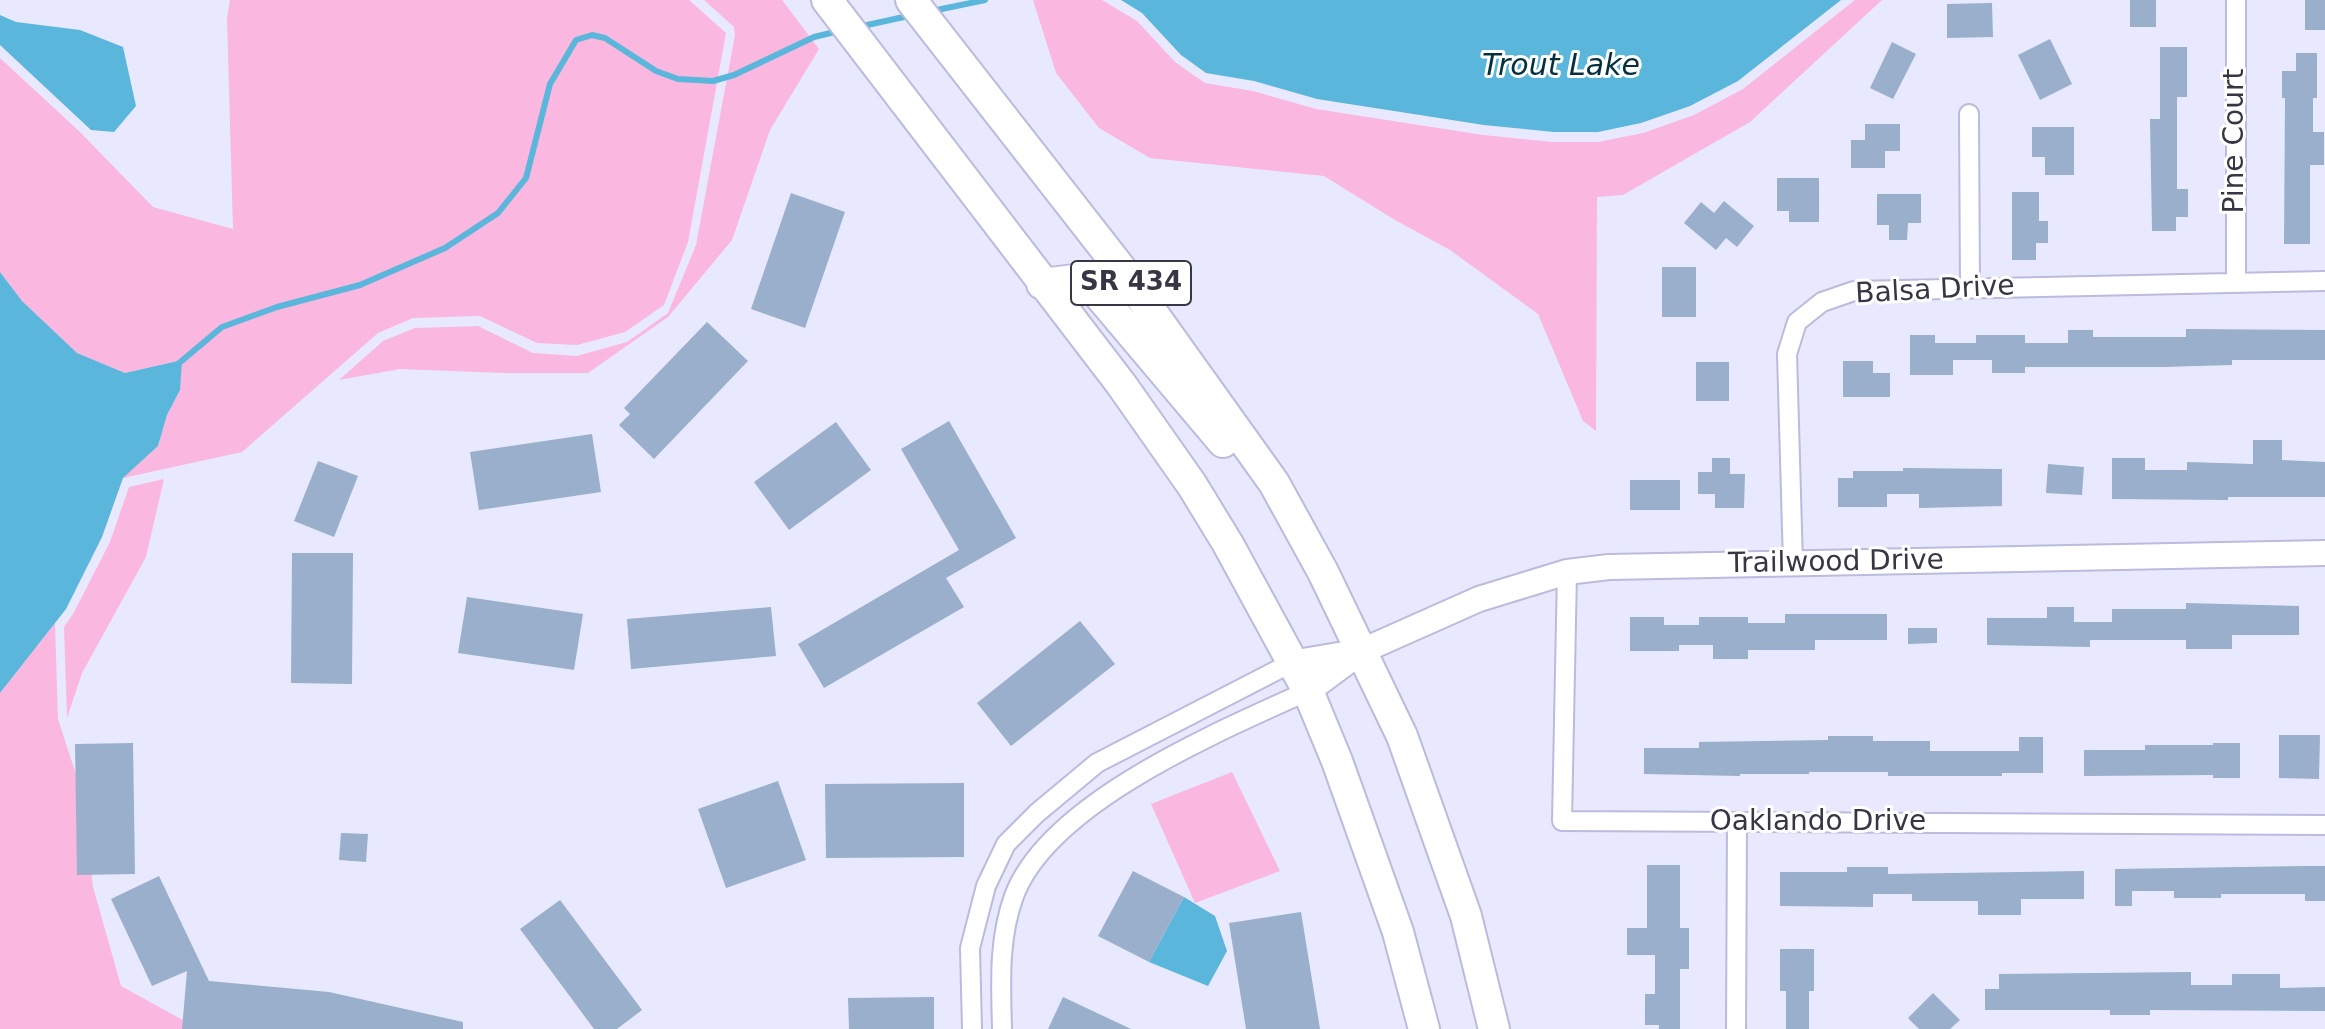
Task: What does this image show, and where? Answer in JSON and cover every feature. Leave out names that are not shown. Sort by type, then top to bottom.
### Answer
[{"type":"main road","name":"SR 434","points":[[827,0],[1121,384],[1192,485],[1228,544],[1308,691],[1369,846],[1398,932],[1424,1029]]},
{"type":"main road","name":"SR 434","points":[[911,0],[1121,269],[1274,483],[1323,572],[1402,736],[1466,916],[1494,1029]]},
{"type":"main road","points":[[1042,284],[1074,280],[1094,289],[1225,444],[1274,483]]},
{"type":"street","name":"Pine Court","points":[[2236,0],[2236,283]]},
{"type":"street","points":[[1969,114],[1970,288]]},
{"type":"street","name":"Balsa Drive","points":[[1793,564],[1787,354],[1797,322],[1822,302],[1854,291],[2325,281]]},
{"type":"street","name":"Trailwood Drive","points":[[1308,691],[1362,651],[1479,599],[1567,572],[1609,567],[2325,553]]},
{"type":"street","name":"Oaklando Drive","points":[[1567,572],[1562,821],[2325,825]]},
{"type":"street","name":"Trailwood Drive","points":[[1291,663],[1362,651]]},
{"type":"street","points":[[972,1029],[970,948],[986,886],[1006,844],[1037,813],[1097,763],[1291,663]]},
{"type":"street","points":[[1002,1029],[1001,951],[1014,897],[1031,861],[1114,788],[1244,720],[1308,691]]},
{"type":"street","points":[[1736,1029],[1737,823]]},
{"type":"shaded area","points":[[230,0],[689,0],[726,33],[688,242],[664,305],[625,332],[577,345],[537,343],[480,316],[413,318],[378,333],[242,452],[123,478],[158,446],[167,415],[180,390],[181,360],[125,373],[77,353],[22,301],[0,272],[0,58],[79,131],[153,207],[233,229],[227,18]]},
{"type":"shaded area","points":[[704,0],[782,0],[819,49],[770,130],[732,240],[668,317],[588,373],[400,369],[339,380],[383,341],[415,328],[478,326],[533,353],[577,356],[627,342],[668,313],[696,245],[735,35],[734,27]]},
{"type":"shaded area","points":[[1033,0],[1102,0],[1137,21],[1175,62],[1205,83],[1253,91],[1316,109],[1483,135],[1553,142],[1598,142],[1643,133],[1694,115],[1743,89],[1855,0],[1882,0],[1750,122],[1623,195],[1597,197],[1596,431],[1583,421],[1538,314],[1450,250],[1324,176],[1150,158],[1099,128],[1056,73]]},
{"type":"shaded area","points":[[164,479],[146,557],[82,673],[67,718],[64,627],[110,542],[129,487]]},
{"type":"shaded area","points":[[55,623],[58,719],[82,793],[93,887],[121,986],[199,1029],[0,1029],[0,693]]},
{"type":"shaded area","points":[[1232,772],[1280,871],[1195,903],[1151,804]]},
{"type":"water","name":"Trout Lake","points":[[1121,0],[1841,0],[1738,81],[1690,106],[1641,123],[1598,132],[1554,132],[1484,125],[1317,99],[1254,81],[1206,73],[1181,55],[1142,13]]},
{"type":"water","points":[[0,15],[16,22],[80,30],[123,47],[136,106],[114,132],[91,130],[0,45]]},
{"type":"water","points":[[0,272],[22,301],[77,353],[125,373],[182,360],[180,390],[167,415],[158,446],[123,478],[102,537],[66,609],[0,693]]},
{"type":"water","points":[[1184,897],[1215,916],[1227,951],[1208,986],[1149,962]]},
{"type":"building","points":[[2130,0],[2156,0],[2156,27],[2130,27]]},
{"type":"building","points":[[2305,0],[2325,0],[2325,30],[2305,30]]},
{"type":"building","points":[[1992,3],[1993,37],[1947,38],[1947,4]]},
{"type":"building","points":[[2050,39],[2072,84],[2040,100],[2018,55]]},
{"type":"building","points":[[1892,42],[1916,54],[1893,99],[1870,88]]},
{"type":"building","points":[[2160,47],[2187,47],[2187,97],[2177,97],[2177,189],[2188,189],[2188,217],[2176,217],[2176,231],[2152,231],[2150,119],[2160,119]]},
{"type":"building","points":[[2296,53],[2317,53],[2313,132],[2324,132],[2324,165],[2310,165],[2310,244],[2284,244],[2285,98],[2282,98],[2282,71],[2296,71]]},
{"type":"building","points":[[1865,124],[1900,124],[1900,151],[1885,151],[1885,168],[1851,168],[1851,140],[1865,140]]},
{"type":"building","points":[[2032,127],[2074,127],[2074,175],[2045,175],[2045,157],[2032,157]]},
{"type":"building","points":[[1777,178],[1819,178],[1819,222],[1789,222],[1789,211],[1777,211]]},
{"type":"building","points":[[2012,192],[2039,192],[2039,221],[2048,221],[2048,243],[2036,243],[2036,260],[2012,260]]},
{"type":"building","points":[[791,193],[845,212],[805,328],[751,309]]},
{"type":"building","points":[[1877,194],[1921,194],[1921,223],[1908,223],[1907,240],[1889,240],[1889,225],[1877,225]]},
{"type":"building","points":[[1724,201],[1754,226],[1737,247],[1726,238],[1716,250],[1684,223],[1701,202],[1714,213]]},
{"type":"building","points":[[1662,267],[1696,267],[1696,317],[1662,317]]},
{"type":"building","points":[[707,322],[748,361],[654,459],[619,425],[630,414],[624,408]]},
{"type":"building","points":[[2186,329],[2325,330],[2325,360],[2232,360],[2232,365],[2163,367],[2025,367],[2025,373],[1992,373],[1992,360],[1953,360],[1953,375],[1910,375],[1910,335],[1935,335],[1935,343],[1976,343],[1976,335],[2025,335],[2025,343],[2068,343],[2068,330],[2093,330],[2093,337],[2186,337]]},
{"type":"building","points":[[1843,361],[1873,361],[1873,373],[1890,373],[1890,397],[1843,397]]},
{"type":"building","points":[[1696,362],[1729,362],[1729,401],[1696,401]]},
{"type":"building","points":[[949,421],[1016,538],[946,578],[964,607],[824,688],[798,644],[959,550],[901,449]]},
{"type":"building","points":[[836,422],[871,470],[789,530],[754,482]]},
{"type":"building","points":[[592,434],[601,492],[479,510],[470,452]]},
{"type":"building","points":[[2253,440],[2282,440],[2282,460],[2325,462],[2325,497],[2112,499],[2112,458],[2145,458],[2145,470],[2187,470],[2187,462],[2253,464]]},
{"type":"building","points":[[1712,458],[1730,458],[1730,474],[1745,474],[1744,508],[1715,508],[1715,494],[1698,494],[1698,472],[1712,472]]},
{"type":"building","points":[[318,461],[358,476],[334,537],[294,521]]},
{"type":"building","points":[[2048,464],[2084,467],[2082,495],[2046,493]]},
{"type":"building","points":[[1903,468],[2002,469],[2002,506],[1919,508],[1919,494],[1887,494],[1887,507],[1838,507],[1838,478],[1853,478],[1853,471],[1903,471]]},
{"type":"building","points":[[1630,480],[1680,480],[1680,510],[1630,510]]},
{"type":"building","points":[[292,553],[353,553],[352,684],[291,683]]},
{"type":"building","points":[[467,597],[583,614],[574,670],[458,653]]},
{"type":"building","points":[[2186,603],[2299,606],[2299,635],[2232,635],[2232,649],[2186,649],[2186,640],[2090,640],[2090,647],[1987,645],[1987,618],[2047,618],[2047,607],[2074,607],[2074,622],[2112,622],[2112,609],[2186,609]]},
{"type":"building","points":[[771,607],[776,656],[631,669],[627,619]]},
{"type":"building","points":[[1785,614],[1887,614],[1887,640],[1815,640],[1815,650],[1748,650],[1748,659],[1713,659],[1713,645],[1679,645],[1679,651],[1630,651],[1630,617],[1664,617],[1664,625],[1699,625],[1699,617],[1748,617],[1748,623],[1785,623]]},
{"type":"building","points":[[1080,621],[1115,664],[1011,746],[977,703]]},
{"type":"building","points":[[1908,628],[1937,628],[1937,643],[1908,644]]},
{"type":"building","points":[[2279,735],[2320,735],[2319,779],[2279,778]]},
{"type":"building","points":[[1828,736],[1873,736],[1873,741],[1930,741],[1930,751],[2019,751],[2019,737],[2043,737],[2043,773],[2002,773],[2002,776],[1888,776],[1888,772],[1740,776],[1644,774],[1644,748],[1699,748],[1699,742],[1828,740]]},
{"type":"building","points":[[133,743],[135,874],[77,875],[75,744]]},
{"type":"building","points":[[2240,743],[2240,778],[2213,778],[2213,775],[2084,776],[2084,750],[2145,750],[2145,745]]},
{"type":"building","points":[[778,781],[806,860],[726,888],[698,809]]},
{"type":"building","points":[[964,783],[964,857],[826,858],[825,784]]},
{"type":"building","points":[[341,833],[368,834],[366,862],[339,860]]},
{"type":"building","points":[[1647,865],[1680,865],[1680,928],[1689,928],[1689,969],[1680,969],[1680,1029],[1645,1025],[1645,994],[1655,994],[1655,955],[1627,955],[1627,928],[1647,928]]},
{"type":"building","points":[[2325,866],[2325,901],[2305,901],[2305,894],[2221,894],[2221,898],[2174,898],[2174,891],[2132,891],[2132,906],[2115,906],[2115,869]]},
{"type":"building","points":[[1847,867],[1888,867],[1888,874],[2084,871],[2084,899],[2021,899],[2021,915],[1978,915],[1978,901],[1912,901],[1912,894],[1873,894],[1873,907],[1780,906],[1780,872],[1847,872]]},
{"type":"building","points":[[1133,871],[1184,897],[1149,962],[1098,936]]},
{"type":"building","points":[[159,876],[209,981],[329,992],[463,1022],[463,1029],[182,1029],[187,971],[152,986],[111,899]]},
{"type":"building","points":[[560,900],[642,1010],[617,1029],[594,1029],[520,929]]},
{"type":"building","points":[[1301,912],[1320,1029],[1246,1029],[1229,923]]},
{"type":"building","points":[[1780,949],[1814,949],[1814,991],[1809,991],[1809,1029],[1786,1029],[1786,991],[1780,991]]},
{"type":"building","points":[[2191,972],[2191,985],[2232,985],[2232,974],[2280,974],[2280,988],[2325,987],[2325,1011],[2150,1010],[2150,1015],[2110,1015],[2110,1010],[1985,1010],[1985,989],[1999,989],[1999,974]]},
{"type":"building","points":[[1933,993],[1960,1020],[1950,1029],[1919,1029],[1908,1018]]},
{"type":"building","points":[[934,997],[934,1029],[849,1029],[848,998]]},
{"type":"building","points":[[1063,997],[1131,1029],[1048,1029]]},
{"type":"waterway","points":[[932,11],[985,0]]},
{"type":"waterway","points":[[858,27],[913,15]]},
{"type":"waterway","points":[[178,364],[222,327],[277,307],[360,285],[445,248],[498,213],[526,178],[550,84],[576,40],[592,35],[605,38],[656,71],[678,79],[713,81],[734,75],[814,37],[839,31]]}]
